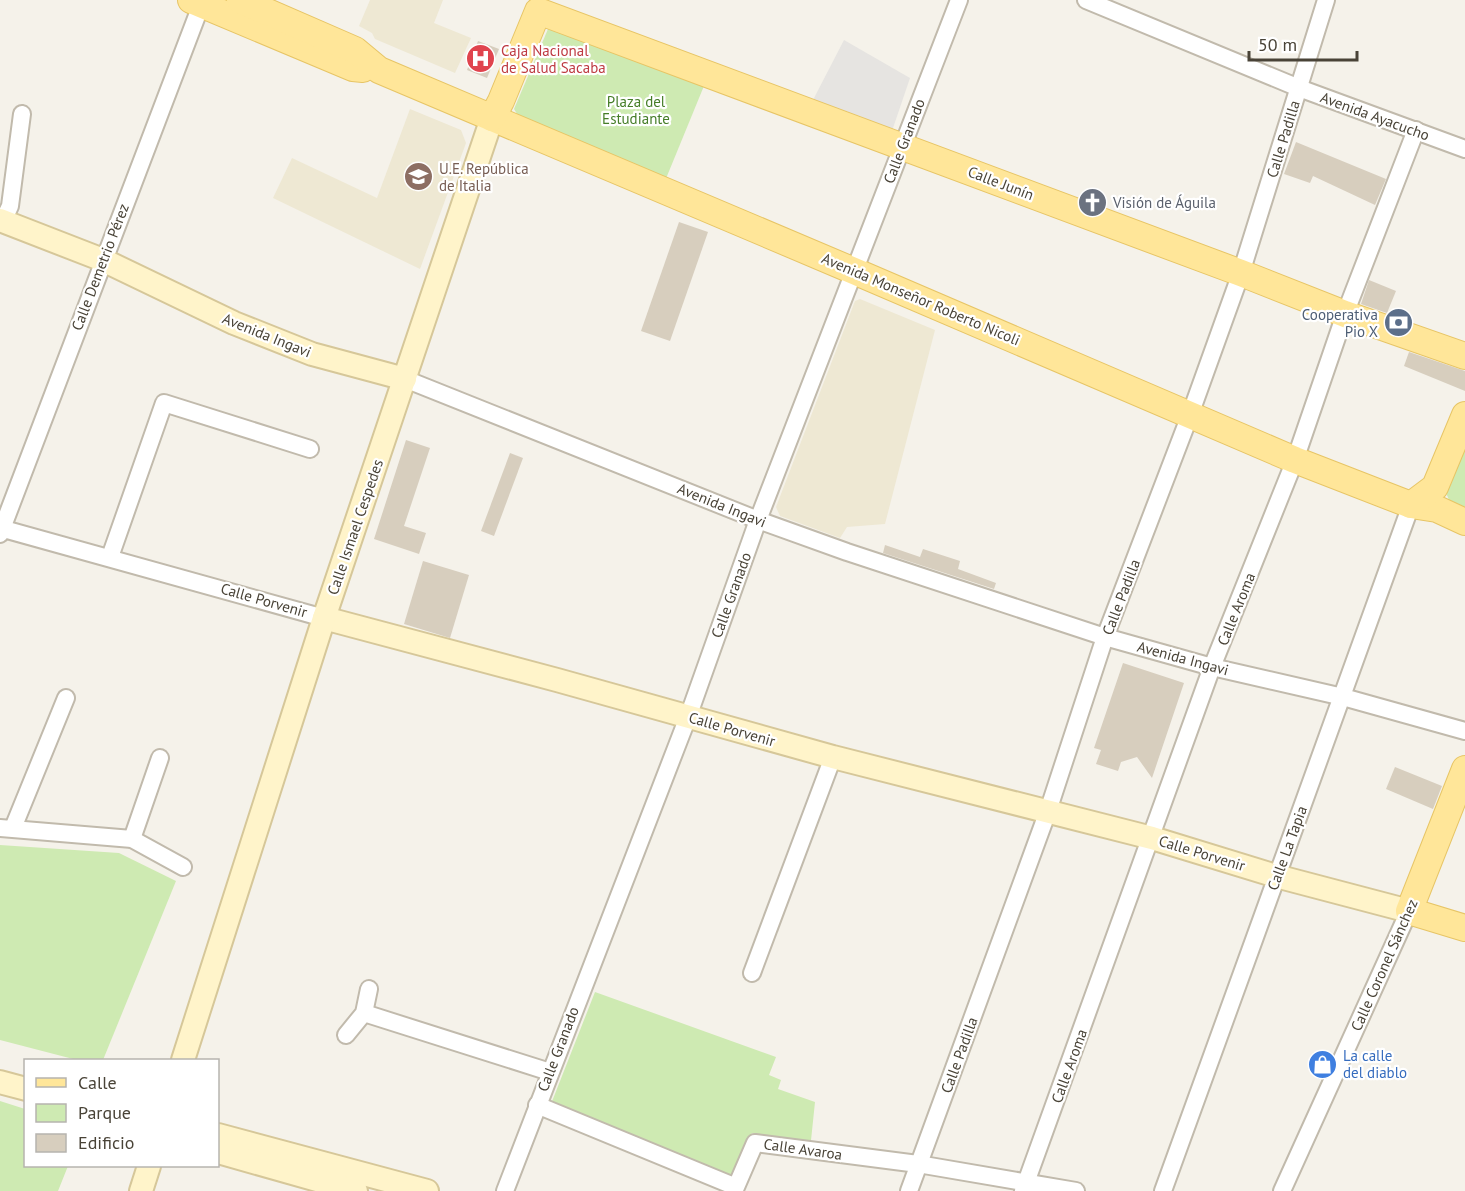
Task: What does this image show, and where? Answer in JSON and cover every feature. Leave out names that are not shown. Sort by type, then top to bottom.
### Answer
[{"type":"main road","name":"Avenida Monseñor Roberto Nicoli","points":[[240,0],[355,50],[379,70],[1295,460],[1411,505],[1437,509],[1465,522]]},
{"type":"main road","name":"Avenida Monseñor Roberto Nicoli","points":[[198,1],[353,68],[379,70]]},
{"type":"main road","name":"Calle Junín","points":[[540,5],[902,146],[1345,314],[1465,356]]},
{"type":"main road","name":"Calle Ismael Cespedes","points":[[183,1059],[324,618],[492,118],[540,5]]},
{"type":"main road","name":"Avenida Ingavi","points":[[2,221],[103,260],[234,324],[312,354],[405,379]]},
{"type":"main road","points":[[1411,505],[1435,487],[1465,415]]},
{"type":"main road","name":"Calle Porvenir","points":[[324,618],[557,680],[833,758],[1152,838],[1276,876],[1465,928]]},
{"type":"main road","name":"Calle Coronel Sánchez","points":[[1409,912],[1465,769]]},
{"type":"main road","points":[[0,1082],[24,1088]]},
{"type":"main road","points":[[219,1135],[428,1191]]},
{"type":"main road","points":[[219,1152],[356,1191]]},
{"type":"main road","points":[[141,1191],[149,1167]]},
{"type":"street","name":"Calle Granado","points":[[505,1191],[688,717],[758,520],[959,0]]},
{"type":"street","name":"Avenida Ayacucho","points":[[1086,0],[1299,88],[1465,149]]},
{"type":"street","name":"Calle Padilla","points":[[909,1191],[1048,811],[1106,637],[1241,273],[1326,0]]},
{"type":"street","name":"Calle Demetrio Pérez","points":[[1,530],[198,1]]},
{"type":"street","points":[[2,221],[10,206],[22,114]]},
{"type":"street","name":"Calle Aroma","points":[[1025,1186],[1212,667],[1295,460],[1345,314],[1416,130]]},
{"type":"street","name":"Avenida Ingavi","points":[[405,379],[758,520],[847,552],[1106,637],[1212,667],[1343,698],[1465,731]]},
{"type":"street","points":[[110,557],[164,403],[310,449]]},
{"type":"street","name":"Calle La Tapia","points":[[1163,1191],[1411,505]]},
{"type":"street","name":"Calle Porvenir","points":[[1,530],[110,557],[324,618]]},
{"type":"street","points":[[66,698],[6,828],[132,839],[183,867]]},
{"type":"street","points":[[132,839],[160,758]]},
{"type":"street","points":[[752,973],[833,758]]},
{"type":"street","name":"Calle Coronel Sánchez","points":[[1282,1191],[1409,912]]},
{"type":"street","points":[[346,1035],[364,1013],[369,989]]},
{"type":"street","points":[[364,1013],[550,1072]]},
{"type":"street","name":"Calle Avaroa","points":[[537,1105],[736,1187],[755,1143],[918,1164],[1025,1186],[1076,1191]]},
{"type":"shaded area","points":[[370,0],[443,0],[434,23],[471,38],[455,73],[375,39],[372,33],[359,26]]},
{"type":"shaded area","points":[[844,40],[910,78],[892,131],[813,100]]},
{"type":"shaded area","points":[[410,109],[461,130],[466,143],[420,269],[273,198],[292,158],[377,198]]},
{"type":"shaded area","points":[[860,299],[935,330],[885,524],[847,527],[840,538],[780,516],[776,507],[855,301]]},
{"type":"green space","name":"Plaza del Estudiante","points":[[554,26],[706,81],[665,181],[519,117],[514,109],[548,29]]},
{"type":"green space","points":[[1465,439],[1465,507],[1449,500],[1444,488]]},
{"type":"green space","points":[[0,845],[119,853],[176,881],[103,1059],[73,1059],[0,1040]]},
{"type":"green space","points":[[595,992],[776,1057],[769,1075],[781,1080],[778,1089],[815,1102],[810,1150],[752,1133],[731,1179],[551,1104]]},
{"type":"green space","points":[[0,1101],[24,1109],[24,1167],[68,1167],[58,1191],[0,1191]]},
{"type":"building","points":[[478,41],[499,49],[487,78],[467,70]]},
{"type":"building","points":[[1296,142],[1386,179],[1375,205],[1313,176],[1310,183],[1284,174]]},
{"type":"building","points":[[679,222],[708,232],[670,341],[641,331]]},
{"type":"building","points":[[1369,280],[1396,291],[1387,313],[1361,304]]},
{"type":"building","points":[[1409,352],[1465,371],[1465,391],[1404,366]]},
{"type":"building","points":[[406,440],[430,448],[404,526],[426,533],[419,554],[374,539]]},
{"type":"building","points":[[510,453],[523,458],[494,536],[481,531]]},
{"type":"building","points":[[885,545],[920,557],[923,549],[960,561],[958,569],[996,583],[994,589],[883,553]]},
{"type":"building","points":[[423,561],[469,575],[450,638],[404,624]]},
{"type":"building","points":[[1123,663],[1184,683],[1152,778],[1137,757],[1121,762],[1118,771],[1096,764],[1101,750],[1094,748]]},
{"type":"building","points":[[1395,767],[1442,786],[1433,809],[1386,789]]},
{"type":"place","name":"Caja Nacional de Salud Sacaba","points":[[480,59]]},
{"type":"place","name":"U.E. República de Italia","points":[[418,177]]},
{"type":"place","name":"Visión de Águila","points":[[1092,202]]},
{"type":"place","name":"Cooperativa Pio X","points":[[1399,323]]},
{"type":"place","name":"La calle del diablo","points":[[1322,1064]]}]
